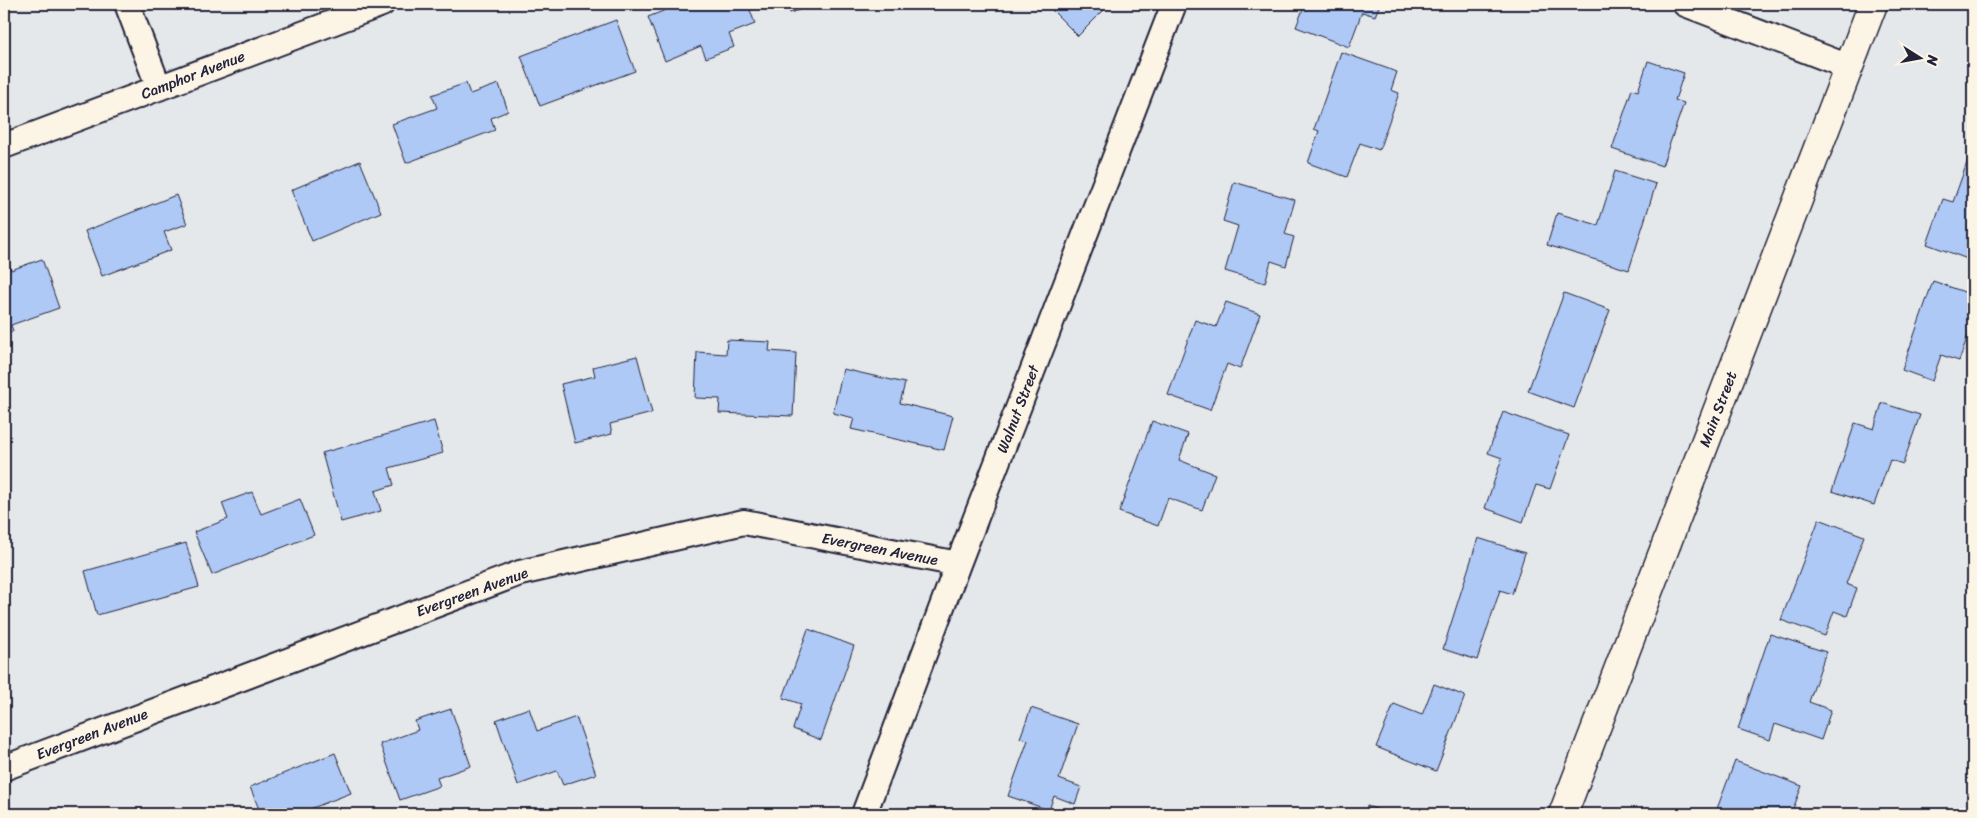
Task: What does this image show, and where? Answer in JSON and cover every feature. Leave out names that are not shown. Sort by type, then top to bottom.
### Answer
[{"type":"main road","name":"Main Street","points":[[1563,814],[1873,4]]},
{"type":"street","points":[[127,4],[159,88]]},
{"type":"street","name":"Camphor Avenue","points":[[4,146],[382,4]]},
{"type":"street","name":"Walnut Street","points":[[864,814],[958,564],[1174,4]]},
{"type":"street","points":[[1685,4],[1848,67]]},
{"type":"street","name":"Evergreen Avenue","points":[[4,768],[520,573],[744,522],[958,564]]},
{"type":"building","points":[[681,4],[748,4],[755,24],[729,34],[734,47],[706,58],[701,46],[665,61],[648,17]]},
{"type":"building","points":[[787,4],[817,4],[790,13]]},
{"type":"building","points":[[1046,4],[1110,4],[1078,36]]},
{"type":"building","points":[[1305,4],[1380,4],[1375,16],[1362,12],[1349,47],[1296,27]]},
{"type":"building","points":[[616,20],[635,71],[540,106],[521,56]]},
{"type":"building","points":[[1341,52],[1397,72],[1391,90],[1399,93],[1379,150],[1360,143],[1347,177],[1308,163],[1319,131],[1314,129]]},
{"type":"building","points":[[1648,61],[1684,73],[1675,100],[1684,103],[1662,166],[1612,149],[1632,89],[1638,91]]},
{"type":"building","points":[[466,83],[470,94],[499,84],[508,111],[491,118],[495,130],[406,163],[392,124],[437,108],[432,95]]},
{"type":"building","points":[[1973,146],[1973,261],[1927,244],[1943,199],[1953,202]]},
{"type":"building","points":[[360,161],[381,212],[312,241],[291,190]]},
{"type":"building","points":[[1615,171],[1656,184],[1629,270],[1547,245],[1557,213],[1598,225]]},
{"type":"building","points":[[1234,182],[1295,200],[1285,234],[1294,237],[1286,266],[1271,261],[1265,283],[1225,271],[1238,226],[1223,221]]},
{"type":"building","points":[[176,195],[187,224],[164,232],[171,250],[102,276],[85,231]]},
{"type":"building","points":[[4,254],[11,270],[42,259],[59,308],[11,325],[13,331],[4,335]]},
{"type":"building","points":[[1933,281],[1973,295],[1973,321],[1959,361],[1941,355],[1932,381],[1902,370]]},
{"type":"building","points":[[1564,293],[1610,310],[1574,408],[1528,391]]},
{"type":"building","points":[[1226,302],[1260,314],[1240,369],[1227,364],[1210,410],[1168,395],[1195,320],[1216,327]]},
{"type":"building","points":[[727,340],[770,342],[769,351],[796,353],[793,416],[719,413],[720,399],[695,398],[697,352],[726,354]]},
{"type":"building","points":[[637,356],[652,413],[610,424],[612,434],[575,443],[561,384],[595,376],[593,367]]},
{"type":"building","points":[[843,369],[905,383],[900,403],[953,416],[944,450],[851,429],[854,418],[833,413]]},
{"type":"building","points":[[1882,403],[1920,415],[1903,464],[1890,460],[1874,505],[1832,491],[1855,423],[1874,429]]},
{"type":"building","points":[[1503,412],[1569,435],[1550,489],[1536,485],[1523,522],[1485,508],[1502,458],[1488,453]]},
{"type":"building","points":[[434,421],[443,453],[389,468],[394,485],[375,491],[381,511],[341,522],[322,453]]},
{"type":"building","points":[[1152,421],[1188,434],[1179,460],[1215,474],[1202,510],[1168,498],[1158,526],[1119,512]]},
{"type":"building","points":[[252,492],[261,514],[300,499],[314,535],[212,575],[194,532],[228,519],[222,503]]},
{"type":"building","points":[[1819,519],[1864,536],[1846,584],[1857,588],[1847,616],[1834,611],[1825,636],[1781,620]]},
{"type":"building","points":[[1478,538],[1525,553],[1512,594],[1500,590],[1477,660],[1443,649]]},
{"type":"building","points":[[186,543],[199,587],[97,615],[85,571]]},
{"type":"building","points":[[808,629],[854,646],[821,740],[793,729],[801,704],[783,698]]},
{"type":"building","points":[[1770,634],[1826,652],[1809,702],[1831,710],[1821,740],[1775,724],[1770,740],[1738,729]]},
{"type":"building","points":[[1434,684],[1465,696],[1436,771],[1376,747],[1394,704],[1422,715]]},
{"type":"building","points":[[529,708],[537,731],[576,717],[596,774],[563,785],[557,771],[518,785],[496,720]]},
{"type":"building","points":[[1031,708],[1078,724],[1059,779],[1081,787],[1075,804],[1054,796],[1049,810],[1008,796],[1028,740],[1020,738]]},
{"type":"building","points":[[451,709],[471,766],[437,778],[440,786],[400,800],[380,744],[418,730],[415,721]]},
{"type":"building","points":[[335,753],[351,793],[297,814],[261,814],[250,787]]},
{"type":"building","points":[[1735,761],[1802,786],[1791,814],[1715,814]]},
{"type":"building","points":[[1367,806],[1391,814],[1365,814]]}]
